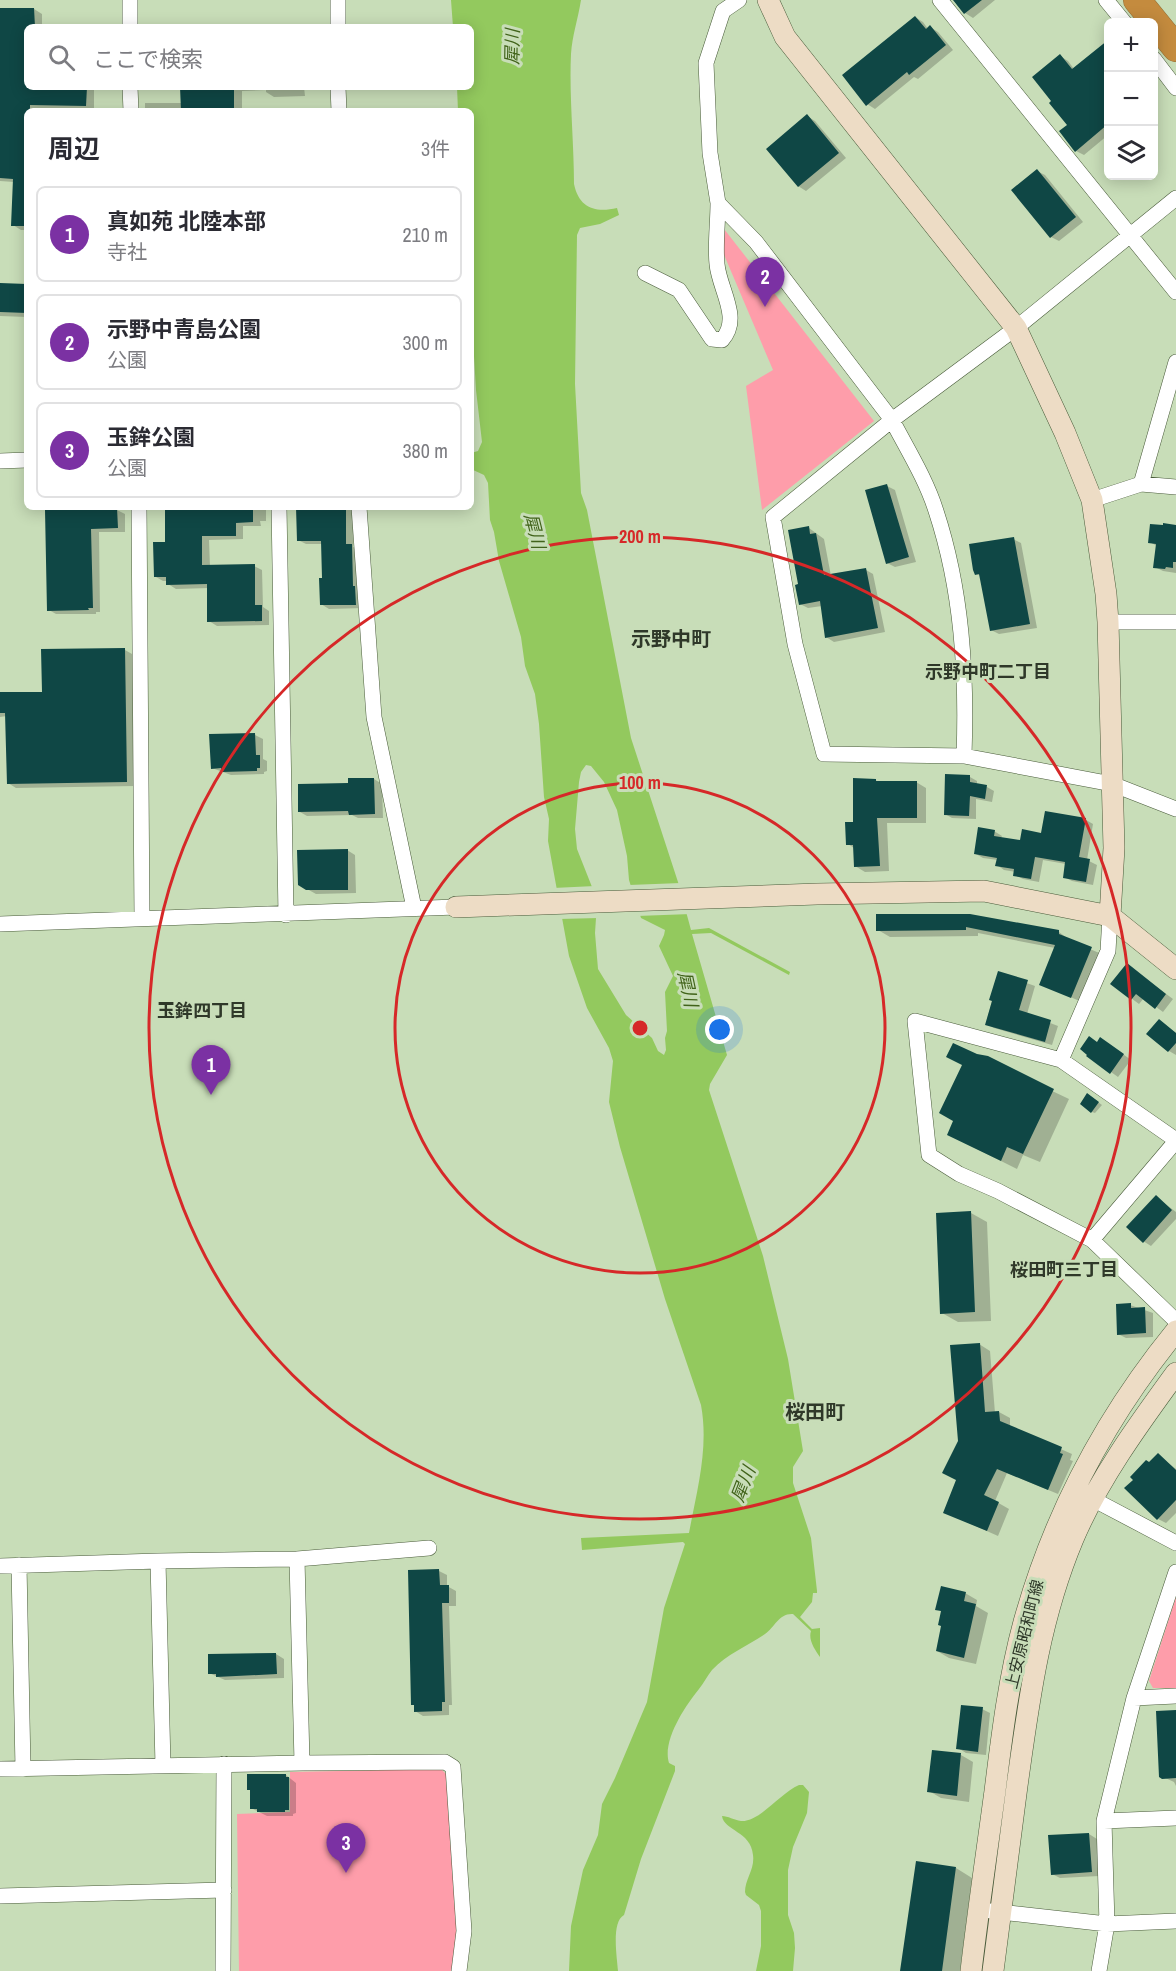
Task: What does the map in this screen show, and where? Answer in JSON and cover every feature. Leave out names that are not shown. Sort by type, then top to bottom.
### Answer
[{"type":"highway","points":[[1137,0],[1176,48]]},
{"type":"street","points":[[130,0],[130,24]]},
{"type":"street","points":[[338,0],[338,24]]},
{"type":"street","points":[[645,273],[679,290],[712,339],[722,340],[729,332],[731,316],[717,265],[718,203],[710,153],[706,63],[723,11],[739,0]]},
{"type":"street","points":[[768,0],[785,37],[1016,328],[1065,433],[1092,500],[1108,622],[1114,848],[1108,951],[1061,1060]]},
{"type":"street","points":[[940,0],[1176,292]]},
{"type":"street","points":[[1106,0],[1121,18]]},
{"type":"street","points":[[1158,64],[1176,88]]},
{"type":"street","points":[[130,90],[131,108]]},
{"type":"street","points":[[338,90],[339,108]]},
{"type":"street","points":[[1176,198],[1016,328],[892,420],[773,517],[795,644],[824,754],[964,756],[1112,784],[1176,809]]},
{"type":"street","points":[[718,203],[756,242],[892,420],[925,483],[936,509],[949,559],[963,646],[964,756]]},
{"type":"street","points":[[1141,484],[1176,362]]},
{"type":"street","points":[[0,461],[24,460]]},
{"type":"street","points":[[1092,500],[1141,484],[1176,487]]},
{"type":"street","points":[[139,510],[142,918]]},
{"type":"street","points":[[279,510],[286,915]]},
{"type":"street","points":[[359,510],[374,717],[414,908]]},
{"type":"street","points":[[1108,622],[1176,622]]},
{"type":"street","points":[[0,924],[817,894],[984,891],[1110,916],[1176,969]]},
{"type":"street","points":[[1092,1240],[1176,1140],[1061,1060],[915,1021],[929,1155],[959,1174],[998,1191],[1092,1240],[1176,1321]]},
{"type":"street","name":"上安原昭和町線","points":[[993,1971],[1035,1661],[1059,1577],[1074,1538],[1084,1495],[1122,1403],[1176,1331]]},
{"type":"street","name":"上安原昭和町線","points":[[971,1971],[1011,1678],[1040,1570],[1060,1518],[1084,1495],[1176,1373]]},
{"type":"street","points":[[1084,1495],[1176,1543]]},
{"type":"street","points":[[0,1566],[158,1561],[297,1560],[429,1548]]},
{"type":"street","points":[[297,1560],[302,1763]]},
{"type":"street","points":[[158,1561],[163,1766]]},
{"type":"street","points":[[19,1565],[23,1769]]},
{"type":"street","points":[[1099,1971],[1107,1924],[1104,1821],[1134,1698],[1176,1572]]},
{"type":"street","points":[[1134,1698],[1176,1696]]},
{"type":"street","points":[[0,1769],[445,1762],[453,1767],[464,1931],[459,1971]]},
{"type":"street","points":[[224,1764],[224,1971]]},
{"type":"street","points":[[1104,1821],[1176,1818]]},
{"type":"street","points":[[0,1896],[224,1890]]},
{"type":"street","points":[[979,1909],[1107,1924],[1176,1920]]},
{"type":"shaded area","points":[[710,211],[874,421],[762,510],[746,386],[773,370],[719,243]]},
{"type":"shaded area","points":[[1176,1597],[1176,1688],[1153,1688],[1149,1681]]},
{"type":"shaded area","points":[[441,1769],[449,1777],[458,1932],[455,1971],[239,1971],[237,1814],[290,1812],[290,1772]]},
{"type":"water","name":"犀川","points":[[451,0],[581,0],[571,54],[574,184],[580,199],[589,207],[602,210],[617,208],[619,215],[600,224],[580,228],[577,235],[575,384],[581,493],[587,510],[631,738],[678,882],[691,930],[709,928],[790,972],[789,975],[711,933],[692,934],[727,1055],[710,1084],[709,1090],[763,1256],[788,1359],[803,1451],[793,1467],[793,1483],[811,1538],[817,1591],[813,1593],[812,1602],[800,1617],[812,1629],[820,1628],[820,1657],[811,1641],[811,1631],[793,1614],[788,1614],[777,1621],[765,1634],[718,1664],[687,1705],[676,1724],[669,1745],[669,1763],[675,1766],[675,1771],[641,1859],[624,1915],[617,1925],[618,1971],[569,1971],[571,1926],[583,1870],[598,1835],[602,1804],[647,1702],[664,1608],[685,1544],[683,1542],[582,1550],[581,1538],[689,1533],[703,1453],[703,1421],[701,1405],[665,1299],[620,1147],[609,1102],[613,1061],[609,1048],[587,1008],[569,956],[548,841],[549,819],[544,797],[535,694],[525,666],[521,637],[499,561],[490,520],[488,483],[484,475],[474,470],[474,452],[478,451],[482,442],[474,356],[474,108],[458,108],[457,90],[474,90],[474,24],[453,24]],"holes":[[[586,765],[591,766],[604,782],[617,810],[627,856],[629,880],[641,918],[665,930],[659,946],[673,976],[665,992],[667,1031],[664,1055],[658,1051],[652,1038],[626,1015],[598,969],[592,887],[577,849],[575,829],[581,772]]]},
{"type":"water","points":[[799,1785],[803,1785],[809,1792],[807,1813],[793,1847],[788,1870],[788,1915],[794,1933],[795,1948],[793,1971],[756,1971],[761,1946],[761,1911],[759,1905],[745,1892],[753,1865],[753,1855],[748,1841],[727,1825],[722,1816],[741,1821],[748,1820],[763,1812]]},
{"type":"pier","points":[[681,883],[691,914],[637,916],[629,885]]},
{"type":"pier","points":[[595,886],[599,918],[559,919],[553,888]]},
{"type":"building","points":[[953,0],[982,0],[964,14]]},
{"type":"building","points":[[0,8],[34,8],[35,24],[24,24],[24,90],[87,90],[86,106],[30,105],[30,108],[24,108],[24,226],[11,226],[13,179],[0,178]]},
{"type":"building","points":[[915,16],[926,29],[930,25],[946,45],[909,75],[907,72],[866,106],[842,75]]},
{"type":"building","points":[[1104,43],[1104,127],[1075,152],[1059,131],[1067,125],[1032,77],[1060,54],[1072,69]]},
{"type":"building","points":[[180,90],[234,90],[234,108],[181,108]]},
{"type":"building","points":[[807,114],[839,153],[798,187],[766,149]]},
{"type":"building","points":[[1037,169],[1076,217],[1050,238],[1011,190]]},
{"type":"building","points":[[0,283],[24,284],[24,313],[0,312]]},
{"type":"building","points":[[887,484],[909,557],[886,564],[865,490]]},
{"type":"building","points":[[45,510],[117,510],[118,528],[91,529],[93,608],[47,611]]},
{"type":"building","points":[[165,510],[253,510],[253,522],[236,523],[236,536],[202,536],[202,565],[255,564],[255,605],[262,605],[262,621],[207,622],[207,584],[166,585],[166,577],[154,577],[153,542],[165,542]]},
{"type":"building","points":[[296,510],[346,510],[346,544],[352,544],[356,605],[320,605],[321,541],[297,541]]},
{"type":"building","points":[[1163,523],[1176,525],[1176,562],[1173,562],[1173,568],[1153,568],[1156,544],[1148,543],[1150,524],[1163,525]]},
{"type":"building","points":[[809,526],[810,534],[816,533],[824,575],[866,568],[878,628],[825,638],[820,601],[799,605],[795,585],[798,584],[788,530]]},
{"type":"building","points":[[1014,537],[1030,624],[990,631],[979,574],[975,575],[973,570],[969,544]]},
{"type":"building","points":[[125,648],[127,782],[7,784],[5,713],[0,713],[0,692],[42,692],[41,649]]},
{"type":"building","points":[[255,733],[256,755],[260,755],[260,768],[257,768],[257,771],[222,772],[221,768],[211,769],[209,734]]},
{"type":"building","points":[[945,774],[970,775],[970,782],[987,785],[985,799],[970,796],[969,816],[944,815]]},
{"type":"building","points":[[348,778],[374,778],[375,814],[349,815],[348,811],[298,812],[298,784],[348,783]]},
{"type":"building","points":[[853,778],[876,779],[876,781],[917,781],[917,818],[877,818],[880,866],[854,867],[853,845],[846,845],[845,822],[853,822]]},
{"type":"building","points":[[1045,811],[1086,818],[1079,857],[1090,859],[1086,882],[1063,878],[1065,862],[1035,857],[1031,879],[1013,876],[1014,869],[995,866],[997,858],[974,854],[978,827],[995,830],[994,836],[1020,840],[1022,829],[1041,833]]},
{"type":"building","points":[[348,849],[348,890],[306,890],[298,885],[297,850]]},
{"type":"building","points":[[876,914],[970,914],[1059,930],[1059,934],[1092,947],[1071,998],[1039,985],[1055,945],[966,927],[966,930],[876,931]]},
{"type":"building","points":[[1127,963],[1166,994],[1155,1009],[1136,994],[1131,1000],[1110,984]]},
{"type":"building","points":[[998,971],[1028,980],[1019,1010],[1051,1020],[1045,1042],[985,1025],[992,1001],[989,1000]]},
{"type":"building","points":[[1159,1019],[1176,1033],[1176,1043],[1168,1052],[1146,1034]]},
{"type":"building","points":[[1089,1036],[1097,1042],[1100,1037],[1124,1054],[1110,1074],[1080,1049]]},
{"type":"building","points":[[953,1043],[977,1054],[988,1056],[1054,1089],[1023,1154],[1007,1147],[1001,1161],[947,1135],[953,1121],[939,1113],[962,1065],[946,1057]]},
{"type":"building","points":[[1087,1093],[1099,1102],[1091,1113],[1080,1104]]},
{"type":"building","points":[[1156,1195],[1172,1210],[1143,1243],[1126,1227]]},
{"type":"building","points":[[971,1211],[975,1312],[940,1314],[936,1213]]},
{"type":"building","points":[[1131,1303],[1131,1308],[1145,1307],[1146,1333],[1117,1335],[1116,1304]]},
{"type":"building","points":[[980,1343],[985,1412],[999,1411],[1000,1421],[1062,1447],[1060,1453],[1063,1454],[1048,1490],[997,1469],[984,1495],[999,1502],[987,1531],[943,1513],[956,1480],[942,1473],[958,1441],[950,1345]]},
{"type":"building","points":[[1158,1453],[1176,1470],[1176,1500],[1157,1520],[1124,1488],[1133,1480],[1130,1477],[1146,1460],[1149,1462]]},
{"type":"building","points":[[439,1569],[440,1585],[449,1585],[449,1603],[442,1603],[445,1702],[442,1702],[442,1711],[414,1712],[414,1705],[411,1705],[408,1570]]},
{"type":"building","points":[[941,1586],[966,1592],[964,1601],[976,1604],[964,1658],[936,1651],[941,1626],[938,1625],[941,1611],[935,1610]]},
{"type":"building","points":[[276,1653],[277,1674],[216,1677],[216,1674],[208,1674],[208,1654]]},
{"type":"building","points":[[961,1705],[983,1707],[978,1752],[956,1749]]},
{"type":"building","points":[[1176,1710],[1176,1778],[1162,1779],[1159,1777],[1156,1711]]},
{"type":"building","points":[[932,1750],[961,1753],[957,1796],[927,1792]]},
{"type":"building","points":[[247,1774],[286,1774],[286,1777],[289,1777],[289,1810],[257,1812],[257,1809],[250,1809]]},
{"type":"building","points":[[1089,1833],[1092,1872],[1051,1875],[1048,1835]]},
{"type":"building","points":[[916,1861],[956,1867],[942,1971],[900,1971]]},
{"type":"place","name":"示野中青島公園","points":[[765,307]]},
{"type":"place","name":"真如苑 北陸本部","points":[[211,1095]]},
{"type":"place","name":"玉鉾公園","points":[[346,1873]]},
{"type":"district","name":"示野中町","points":[[671,638]]},
{"type":"district","name":"示野中町二丁目","points":[[988,671]]},
{"type":"district","name":"玉鉾四丁目","points":[[202,1010]]},
{"type":"district","name":"桜田町三丁目","points":[[1064,1269]]},
{"type":"district","name":"桜田町","points":[[815,1411]]}]
